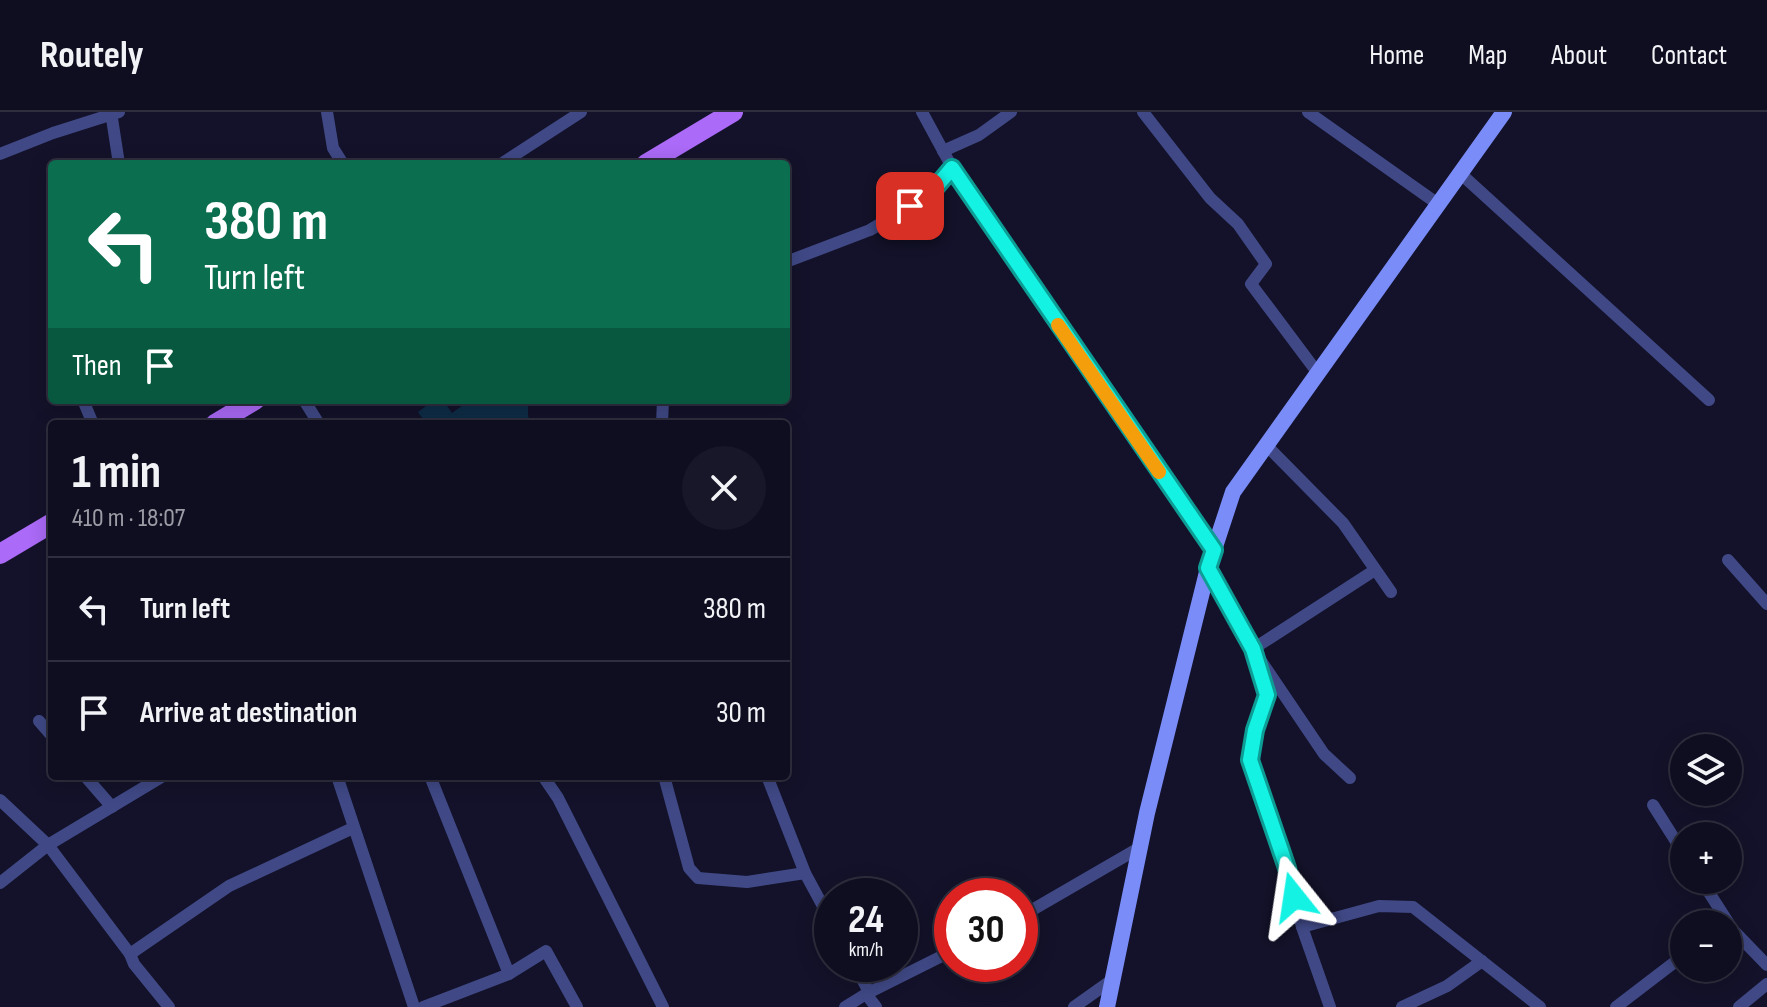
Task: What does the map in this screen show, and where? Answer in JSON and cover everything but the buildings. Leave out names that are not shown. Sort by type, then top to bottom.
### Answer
[{"type":"main road","points":[[653,160],[733,112]]},
{"type":"main road","points":[[222,420],[248,404]]},
{"type":"main road","points":[[0,554],[48,525]]},
{"type":"street","points":[[327,112],[333,148],[340,160]]},
{"type":"street","points":[[507,160],[581,112]]},
{"type":"street","points":[[922,112],[952,168],[1214,550]]},
{"type":"street","points":[[943,151],[979,135],[1011,112]]},
{"type":"street","points":[[1143,112],[1210,198],[1238,224],[1266,264],[1251,284],[1317,372]]},
{"type":"street","points":[[1308,112],[1438,204]]},
{"type":"street","points":[[1107,1007],[1139,848],[1208,568],[1233,492],[1504,112]]},
{"type":"street","points":[[0,154],[114,113],[119,160]]},
{"type":"street","points":[[790,260],[870,230],[930,194],[952,168]]},
{"type":"street","points":[[1461,174],[1709,400]]},
{"type":"street","points":[[1266,445],[1343,523],[1391,592]]},
{"type":"street","points":[[1728,560],[1767,604]]},
{"type":"street","points":[[1208,568],[1253,649],[1324,754],[1350,778]]},
{"type":"street","points":[[1253,649],[1375,570]]},
{"type":"street","points":[[1253,649],[1267,695],[1255,730],[1250,760],[1330,1007]]},
{"type":"street","points":[[39,721],[48,731]]},
{"type":"street","points":[[88,780],[112,807]]},
{"type":"street","points":[[0,883],[48,845],[156,780]]},
{"type":"street","points":[[342,780],[353,828],[414,1007]]},
{"type":"street","points":[[432,780],[509,974]]},
{"type":"street","points":[[546,780],[558,798],[663,1007]]},
{"type":"street","points":[[665,780],[689,868],[698,878],[747,882],[805,873]]},
{"type":"street","points":[[769,780],[814,890]]},
{"type":"street","points":[[0,800],[48,845],[169,1007]]},
{"type":"street","points":[[1653,805],[1670,832]]},
{"type":"street","points":[[130,954],[229,886],[353,828]]},
{"type":"street","points":[[1038,907],[1139,848]]},
{"type":"street","points":[[1302,927],[1379,906],[1413,907],[1540,1007]]},
{"type":"street","points":[[1742,939],[1767,965]]},
{"type":"street","points":[[423,1007],[509,974],[546,951],[577,1007]]},
{"type":"street","points":[[845,1007],[934,960]]},
{"type":"street","points":[[1402,1007],[1447,986],[1482,961]]},
{"type":"street","points":[[1616,1007],[1670,966]]},
{"type":"street","points":[[1074,1007],[1112,980]]},
{"type":"street","points":[[862,982],[876,1007]]},
{"type":"street","points":[[1739,1007],[1767,984]]},
{"type":"water","points":[[429,404],[446,404],[452,413],[464,404],[528,404],[530,420],[424,420],[418,412]]},
{"type":"slow traffic","points":[[1058,325],[1159,472]]},
{"type":"route","points":[[910,206],[930,194],[952,168],[1214,550],[1208,568],[1253,649],[1267,695],[1255,730],[1250,760],[1294,897]]}]
